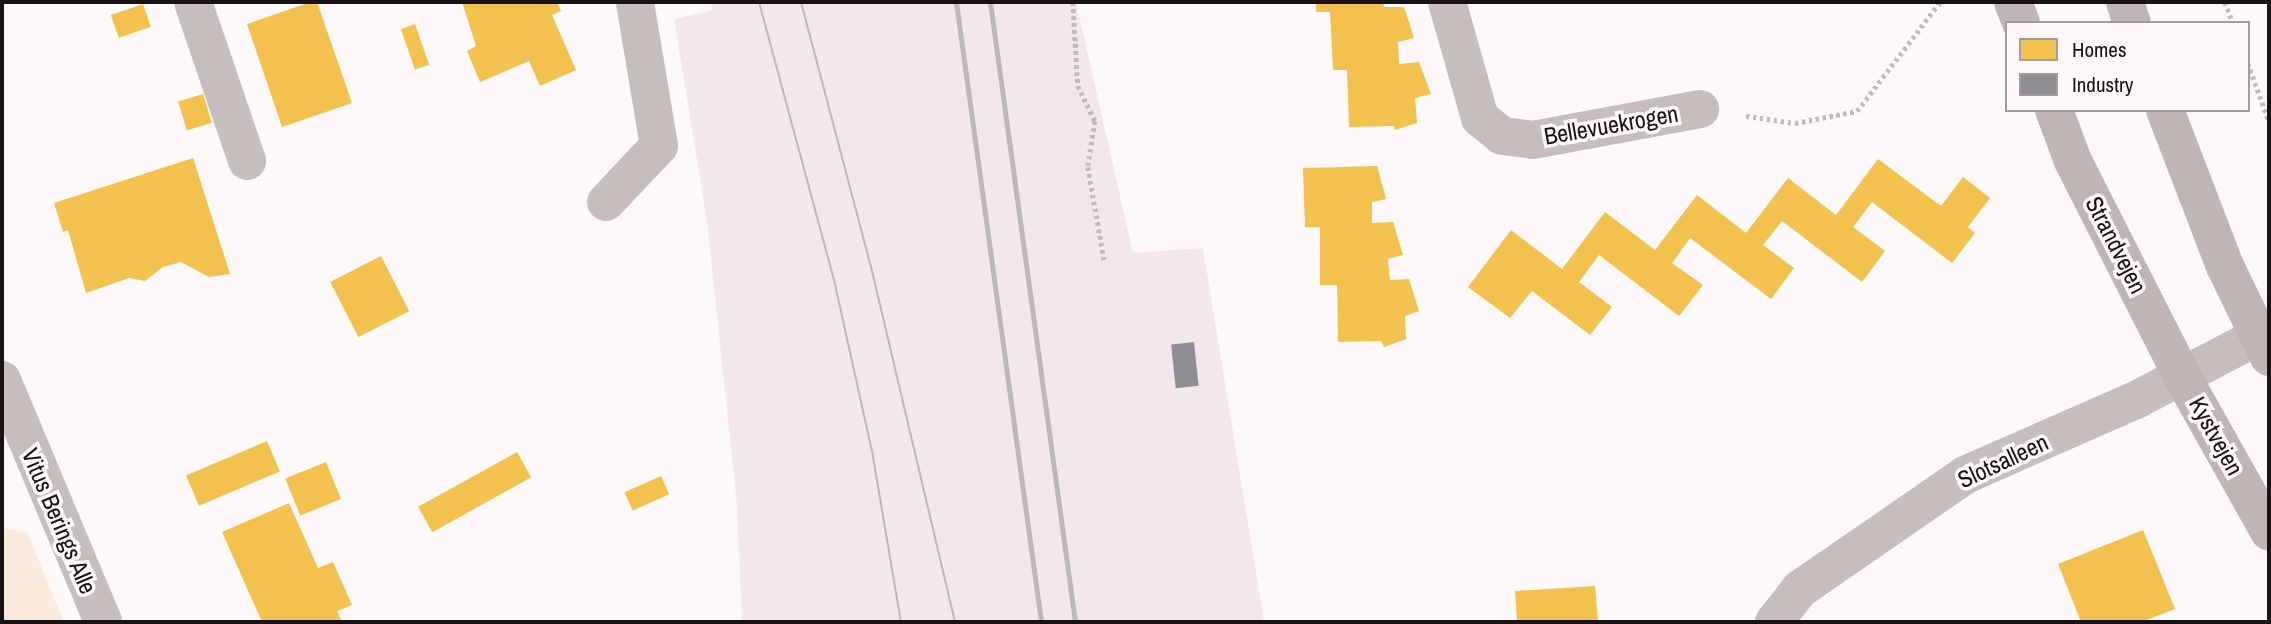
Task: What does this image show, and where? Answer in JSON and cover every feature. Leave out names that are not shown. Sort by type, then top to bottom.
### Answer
[{"type":"main road","points":[[2013,2],[2020,21]]},
{"type":"main road","points":[[2124,2],[2131,21]]},
{"type":"main road","name":"Strandvejen","points":[[2055,112],[2073,161],[2183,378]]},
{"type":"main road","points":[[2166,112],[2263,347]]},
{"type":"main road","name":"Kystvejen","points":[[2183,378],[2269,531]]},
{"type":"street","points":[[193,2],[247,161]]},
{"type":"street","points":[[606,202],[659,146],[635,2]]},
{"type":"street","name":"Bellevuekrogen","points":[[1447,2],[1480,118],[1502,136],[1533,140],[1700,109]]},
{"type":"street","name":"Slotsalleen","points":[[1774,622],[1800,589],[1965,475],[2183,378],[2263,347]]},
{"type":"street","name":"Vitus Berings Alle","points":[[2,380],[11,440],[103,622]]},
{"type":"path","points":[[1073,2],[1078,86],[1095,121],[1088,167],[1105,264]]},
{"type":"path","points":[[1700,109],[1795,123],[1857,111],[1940,2]]},
{"type":"path","points":[[2225,2],[2232,21]]},
{"type":"path","points":[[2250,69],[2269,121]]},
{"type":"shaded area","points":[[711,2],[1076,2],[1133,253],[1203,248],[1264,622],[742,622],[737,505],[707,221],[674,19],[713,10]]},
{"type":"shaded area","points":[[2,528],[27,532],[64,622],[2,622]]},
{"type":"building: Homes","points":[[317,2],[352,103],[282,127],[247,24]]},
{"type":"building: Homes","points":[[462,2],[557,2],[561,11],[552,15],[576,70],[540,86],[529,61],[480,82],[467,51],[476,46]]},
{"type":"building: Homes","points":[[1316,2],[1383,2],[1384,7],[1404,7],[1414,38],[1398,42],[1399,64],[1419,62],[1431,94],[1415,98],[1417,123],[1395,130],[1394,126],[1349,127],[1347,70],[1333,70],[1330,12],[1316,12]]},
{"type":"building: Homes","points":[[143,4],[151,27],[119,38],[111,15]]},
{"type":"building: Homes","points":[[415,24],[429,65],[415,70],[401,29]]},
{"type":"building: Homes","points":[[203,94],[212,123],[187,130],[178,102]]},
{"type":"building: Homes","points":[[193,158],[230,274],[209,277],[181,262],[163,267],[145,281],[129,278],[86,293],[68,230],[63,232],[54,203]]},
{"type":"building: Homes","points":[[1878,159],[1941,206],[1963,177],[1990,198],[1968,227],[1975,233],[1952,263],[1872,202],[1853,227],[1885,251],[1862,282],[1782,221],[1763,245],[1794,268],[1771,299],[1690,238],[1672,263],[1703,285],[1679,316],[1599,255],[1579,282],[1612,307],[1590,335],[1532,291],[1510,318],[1468,287],[1511,230],[1562,269],[1605,212],[1655,250],[1697,195],[1746,233],[1788,178],[1836,215]]},
{"type":"building: Homes","points":[[1377,166],[1386,199],[1372,202],[1372,223],[1393,222],[1403,255],[1388,259],[1390,280],[1409,279],[1419,311],[1405,316],[1406,339],[1384,347],[1381,341],[1338,342],[1337,285],[1320,285],[1320,227],[1305,227],[1303,168]]},
{"type":"building: Homes","points":[[381,256],[409,311],[358,337],[330,282]]},
{"type":"building: Homes","points":[[267,441],[280,471],[199,506],[186,475]]},
{"type":"building: Homes","points":[[517,452],[531,477],[432,532],[418,507]]},
{"type":"building: Homes","points":[[326,462],[341,499],[300,516],[285,478]]},
{"type":"building: Homes","points":[[661,476],[669,494],[633,511],[624,492]]},
{"type":"building: Homes","points":[[289,503],[318,568],[333,562],[352,605],[337,611],[342,622],[262,622],[222,532]]},
{"type":"building: Homes","points":[[2143,530],[2175,609],[2141,622],[2081,622],[2058,564]]},
{"type":"building: Homes","points":[[1595,586],[1598,622],[1517,622],[1515,591]]},
{"type":"building: Industry","points":[[1194,342],[1199,386],[1176,388],[1171,344]]},
{"type":"tram line","points":[[759,2],[834,280],[872,451],[901,622]]},
{"type":"tram line","points":[[801,2],[872,271],[955,622]]},
{"type":"railway","points":[[956,2],[1041,622]]},
{"type":"railway","points":[[990,2],[1075,622]]}]
